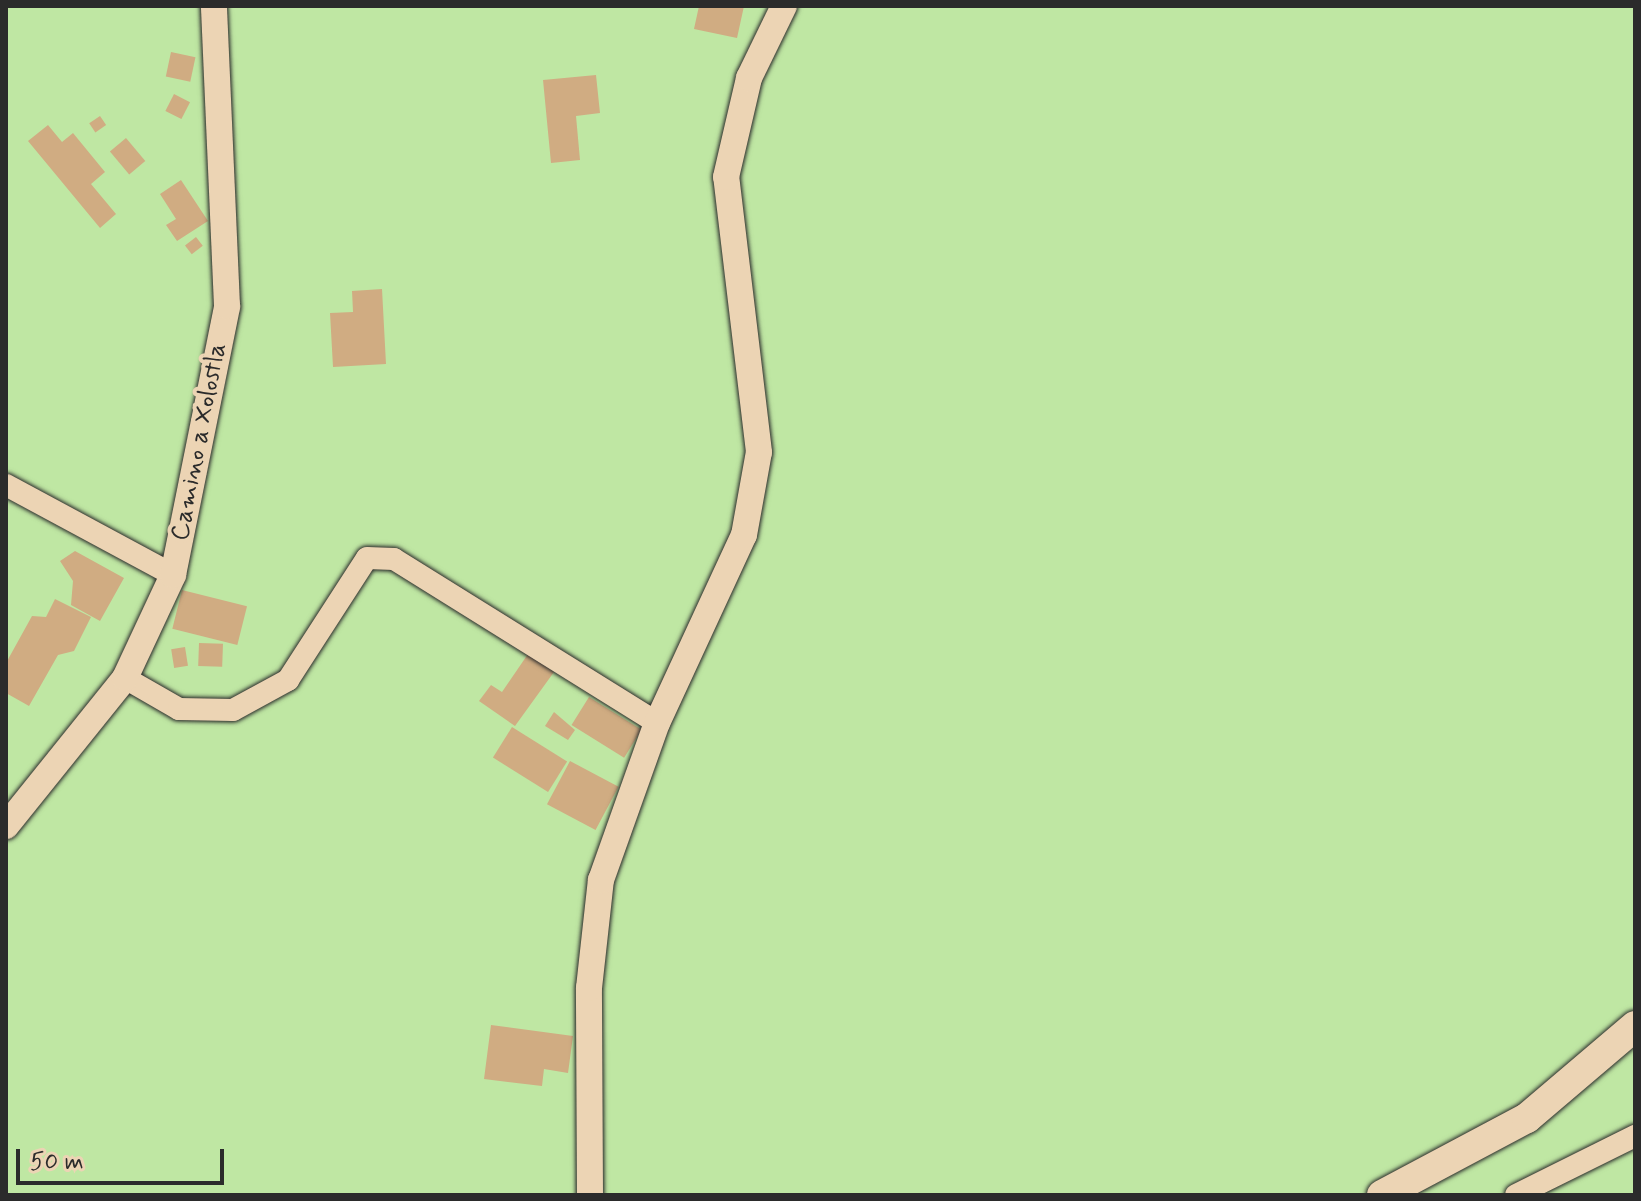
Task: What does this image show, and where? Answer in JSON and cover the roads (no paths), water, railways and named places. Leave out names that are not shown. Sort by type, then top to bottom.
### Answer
[{"type":"main road","points":[[1382,1195],[1527,1118],[1635,1026]]},
{"type":"street","name":"Camino a Xolostla","points":[[6,826],[125,678],[173,575],[227,306],[214,6]]},
{"type":"street","points":[[590,1195],[589,988],[601,880],[657,723],[744,535],[756,466],[726,177],[749,78],[784,6]]},
{"type":"street","points":[[6,485],[173,575]]},
{"type":"street","points":[[125,678],[179,709],[233,710],[288,680],[367,558],[394,559],[657,723]]},
{"type":"street","points":[[1516,1195],[1635,1136]]}]
